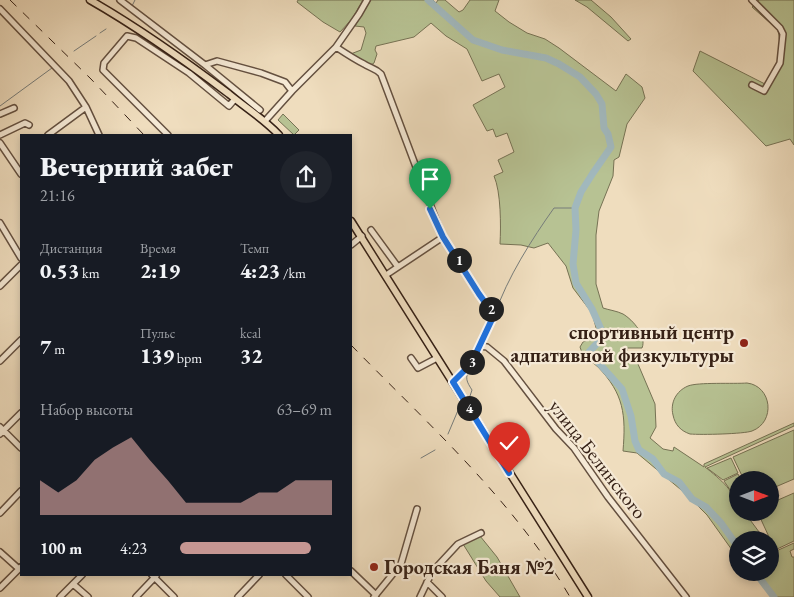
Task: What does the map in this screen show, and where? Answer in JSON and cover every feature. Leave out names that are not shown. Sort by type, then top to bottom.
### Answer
[{"type":"main road","points":[[83,0],[106,10]]},
{"type":"main road","points":[[90,0],[147,35],[195,68],[278,134]]},
{"type":"main road","points":[[352,221],[588,597]]},
{"type":"street","points":[[120,0],[260,110]]},
{"type":"street","points":[[264,121],[336,47],[367,0]]},
{"type":"street","points":[[752,0],[780,28],[783,34],[780,64],[764,90],[752,85]]},
{"type":"street","points":[[0,9],[69,81],[86,107],[98,134]]},
{"type":"street","points":[[167,134],[105,74],[103,66],[127,36],[131,36],[188,73],[229,106],[235,99]]},
{"type":"street","points":[[336,47],[367,66],[373,67],[381,74],[426,199],[443,237],[477,292],[494,315],[471,364],[453,382]]},
{"type":"street","points":[[205,65],[216,61],[261,73],[285,82],[292,91]]},
{"type":"street","points":[[49,134],[86,107]]},
{"type":"street","points":[[0,114],[14,108]]},
{"type":"street","points":[[0,135],[25,123],[29,125]]},
{"type":"street","points":[[0,143],[20,173]]},
{"type":"street","points":[[0,223],[20,256]]},
{"type":"street","points":[[371,230],[398,267]]},
{"type":"street","points":[[352,244],[362,236]]},
{"type":"street","points":[[386,275],[443,237]]},
{"type":"street","points":[[0,286],[20,266]]},
{"type":"street","points":[[0,361],[20,341]]},
{"type":"street","name":"улица Белинского","points":[[480,346],[487,347],[504,361],[556,429],[574,448],[608,497],[686,597]]},
{"type":"street","points":[[411,358],[418,368],[438,358]]},
{"type":"street","points":[[20,414],[1,431],[20,447]]},
{"type":"street","points":[[0,513],[20,492]]},
{"type":"street","points":[[352,571],[375,596],[401,564],[417,509]]},
{"type":"street","points":[[420,597],[432,572],[458,544],[481,533]]},
{"type":"street","points":[[0,552],[20,568],[0,588]]},
{"type":"street","points":[[60,597],[81,576]]},
{"type":"street","points":[[136,597],[154,576],[174,597]]},
{"type":"street","points":[[241,596],[258,576]]},
{"type":"street","points":[[287,576],[308,597]]},
{"type":"street","points":[[427,582],[442,597]]},
{"type":"street","points":[[73,584],[88,597]]},
{"type":"green space","points":[[298,0],[363,0],[352,19],[340,32],[323,22],[297,2]]},
{"type":"green space","points":[[371,0],[433,0],[436,3],[438,0],[445,0],[459,12],[463,10],[470,0],[499,0],[495,11],[509,22],[527,33],[545,39],[559,48],[616,91],[626,74],[642,87],[645,98],[627,124],[619,157],[614,160],[613,176],[599,211],[596,235],[596,284],[603,308],[623,314],[631,320],[643,338],[642,348],[627,348],[627,357],[635,357],[655,404],[656,427],[650,438],[663,449],[673,451],[674,447],[704,467],[704,464],[794,423],[794,426],[705,467],[729,489],[729,521],[751,521],[758,531],[729,531],[729,546],[707,515],[686,494],[637,453],[623,451],[624,426],[618,396],[607,377],[581,351],[580,347],[583,342],[598,335],[592,313],[573,288],[566,266],[548,243],[534,248],[500,244],[499,200],[494,176],[503,172],[498,160],[514,152],[507,133],[496,137],[493,129],[487,131],[473,105],[505,87],[499,74],[482,81],[467,49],[446,36],[431,23],[414,37],[376,46],[377,54],[374,63],[371,65],[348,55],[361,50],[366,33],[364,27],[355,26]]},
{"type":"green space","points":[[575,0],[591,0],[611,17],[631,39],[628,41],[587,7]]},
{"type":"green space","points":[[759,0],[794,0],[794,145],[790,139],[766,146],[693,71],[700,51],[765,84],[781,57],[778,30],[752,7]]},
{"type":"green space","points":[[283,114],[299,130],[293,134],[278,120]]},
{"type":"green space","points":[[747,383],[762,391],[768,405],[768,413],[765,420],[752,431],[722,434],[690,434],[681,429],[675,422],[672,411],[673,402],[677,394],[684,388],[700,384]]},
{"type":"green space","points":[[794,430],[794,479],[779,485],[779,471],[740,471],[733,457]]},
{"type":"green space","points":[[731,458],[737,471],[729,471],[729,477],[723,480],[707,468]]},
{"type":"green space","points":[[729,478],[729,488],[724,481]]},
{"type":"green space","points":[[794,493],[794,541],[779,548],[779,531],[766,531],[762,521],[779,521],[779,500]]},
{"type":"green space","points":[[480,536],[497,557],[520,597],[500,597],[486,581],[463,544]]},
{"type":"green space","points":[[794,543],[794,549],[790,551],[792,557],[794,557],[794,597],[775,597],[764,581],[779,581],[779,550]]},
{"type":"waterway","points":[[132,6],[135,0]]},
{"type":"waterway","points":[[428,0],[473,40],[502,50],[546,58],[559,64],[580,77],[596,94],[602,104],[604,128],[608,134],[611,147],[581,192],[575,208],[576,230],[573,264],[576,283],[592,309],[604,336],[589,352],[622,389],[639,450],[653,459],[664,474],[679,482],[692,499],[706,507],[729,534]]},
{"type":"waterway","points":[[100,33],[106,29]]},
{"type":"waterway","points":[[74,51],[96,36]]},
{"type":"waterway","points":[[0,106],[52,68]]},
{"type":"waterway","points":[[495,314],[506,287],[521,259],[554,208],[575,208]]},
{"type":"waterway","points":[[469,399],[472,390],[467,377],[470,368]]},
{"type":"waterway","points":[[448,434],[459,408]]},
{"type":"waterway","points":[[421,458],[435,450]]},
{"type":"waterway","points":[[762,581],[774,597]]},
{"type":"railway","points":[[10,0],[91,79],[143,134]]},
{"type":"railway","points":[[352,346],[440,434],[496,496],[523,528],[570,597]]},
{"type":"place","name":"спортивный центр адпативной физкультуры","points":[[744,343]]},
{"type":"place","name":"Городская Баня №2","points":[[374,567]]},
{"type":"route","points":[[430,209],[443,237],[494,315],[471,364],[453,382],[509,473]]}]
